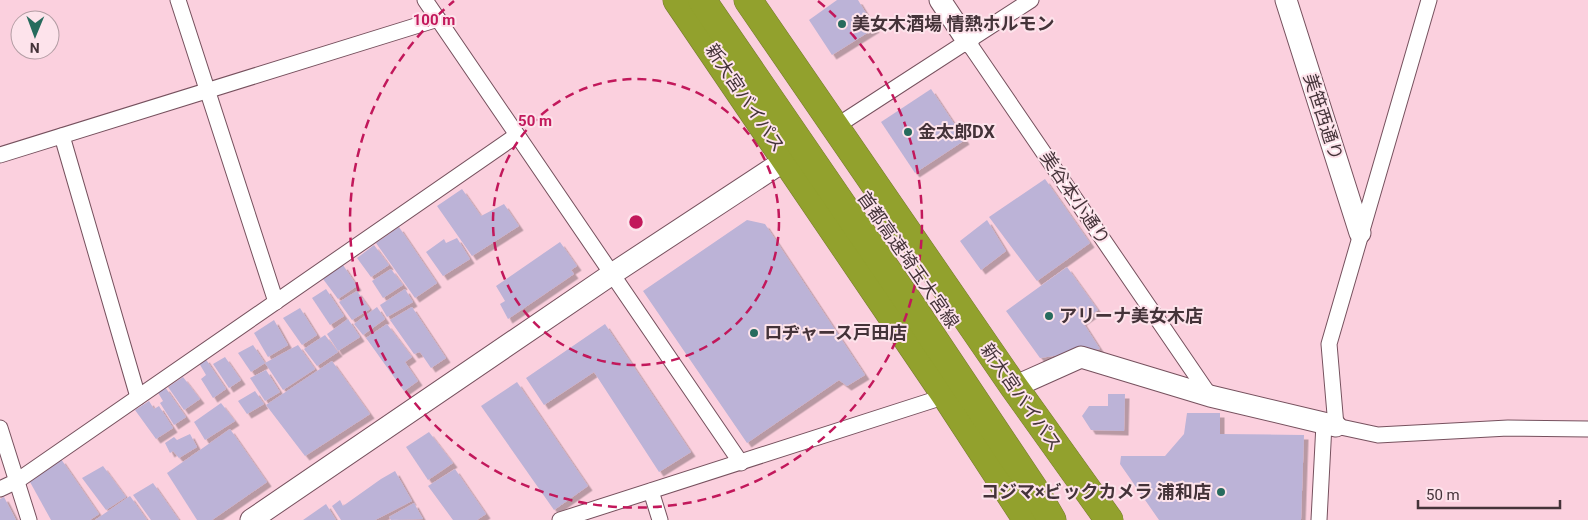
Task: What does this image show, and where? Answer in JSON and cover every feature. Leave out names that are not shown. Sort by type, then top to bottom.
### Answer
[{"type":"highway","name":"新大宮バイパス","points":[[678,0],[787,159],[1027,520]]},
{"type":"highway","name":"首都高速埼玉大宮線","points":[[702,0],[916,311],[1034,489],[1052,520]]},
{"type":"highway","name":"首都高速埼玉大宮線","points":[[729,0],[1088,520]]},
{"type":"highway","name":"新大宮バイパス","points":[[748,0],[1014,387],[1109,520]]},
{"type":"street","points":[[178,0],[209,90],[276,302]]},
{"type":"street","points":[[425,0],[740,463]]},
{"type":"street","name":"美谷本小通り","points":[[940,0],[1210,396]]},
{"type":"street","points":[[835,127],[1031,0]]},
{"type":"street","name":"美笹西通り","points":[[1286,0],[1360,233]]},
{"type":"street","points":[[1320,520],[1330,425],[1329,344],[1428,0]]},
{"type":"street","points":[[0,155],[438,19]]},
{"type":"street","points":[[0,489],[17,481],[518,135]]},
{"type":"street","points":[[62,136],[138,397]]},
{"type":"street","points":[[251,520],[612,274],[787,159]]},
{"type":"street","points":[[1014,387],[1081,358],[1210,396],[1378,435],[1508,428],[1588,428]]},
{"type":"street","points":[[560,520],[946,396]]},
{"type":"street","points":[[0,428],[29,520]]},
{"type":"street","points":[[651,491],[660,520]]},
{"type":"building","name":"美女木酒場 情熱ホルモン","points":[[837,0],[858,0],[875,28],[832,55],[809,20]]},
{"type":"building","points":[[931,89],[965,140],[915,173],[881,122]]},
{"type":"building","points":[[1045,179],[1090,243],[1037,281],[989,217]]},
{"type":"building","points":[[462,189],[481,216],[504,204],[519,226],[472,256],[437,206]]},
{"type":"building","name":"ロヂャース戸田店","points":[[747,220],[765,224],[865,375],[847,386],[839,380],[747,443],[643,291]]},
{"type":"building","points":[[987,220],[1006,251],[981,270],[960,241]]},
{"type":"building","points":[[399,227],[437,283],[415,298],[376,243]]},
{"type":"building","points":[[457,238],[470,259],[443,276],[426,252],[444,239],[446,243]]},
{"type":"building","points":[[560,242],[577,266],[571,270],[574,274],[508,319],[500,304],[505,301],[496,286]]},
{"type":"building","points":[[374,245],[389,265],[371,277],[357,258]]},
{"type":"building","points":[[343,265],[357,286],[338,299],[323,279]]},
{"type":"building","name":"アリーナ美女木店","points":[[1067,267],[1098,310],[1082,321],[1100,349],[1040,358],[1006,311]]},
{"type":"building","points":[[391,269],[403,285],[383,298],[372,281]]},
{"type":"building","points":[[326,289],[344,316],[330,325],[312,298]]},
{"type":"building","points":[[405,289],[413,302],[387,317],[380,305]]},
{"type":"building","points":[[357,291],[370,309],[352,320],[339,302]]},
{"type":"building","points":[[377,307],[385,319],[363,335],[354,324]]},
{"type":"building","points":[[412,307],[446,358],[431,368],[420,352],[414,354],[390,320]]},
{"type":"building","points":[[300,308],[317,335],[302,345],[283,318]]},
{"type":"building","points":[[348,319],[360,337],[338,351],[327,334]]},
{"type":"building","points":[[274,320],[288,345],[268,357],[254,333]]},
{"type":"building","points":[[387,324],[412,357],[405,362],[418,381],[404,391],[366,338]]},
{"type":"building","points":[[605,324],[691,452],[659,472],[594,372],[544,405],[526,378]]},
{"type":"building","points":[[325,335],[338,352],[317,366],[304,349]]},
{"type":"building","points":[[253,345],[265,363],[251,372],[238,353]]},
{"type":"building","points":[[298,345],[315,369],[283,390],[265,363]]},
{"type":"building","points":[[225,357],[241,380],[229,388],[213,364]]},
{"type":"building","points":[[205,358],[226,389],[213,398],[201,379],[206,375],[199,363]]},
{"type":"building","points":[[332,361],[370,414],[305,456],[266,405]]},
{"type":"building","points":[[266,370],[280,392],[265,401],[250,378]]},
{"type":"building","points":[[183,377],[200,399],[184,410],[168,387]]},
{"type":"building","points":[[517,382],[588,486],[554,510],[481,406]]},
{"type":"building","points":[[165,387],[186,417],[174,425],[160,403],[163,401],[157,391]]},
{"type":"building","points":[[255,391],[264,404],[247,414],[238,401]]},
{"type":"building","points":[[1108,394],[1125,394],[1124,431],[1091,430],[1082,416],[1089,406],[1108,406]]},
{"type":"building","points":[[149,401],[154,409],[159,406],[173,428],[156,439],[135,410]]},
{"type":"building","points":[[221,403],[235,421],[205,440],[194,422]]},
{"type":"building","name":"コジマ×ビックカメラ 浦和店","points":[[1187,413],[1220,413],[1220,434],[1304,435],[1301,520],[1159,520],[1120,464],[1121,456],[1165,456],[1184,434]]},
{"type":"building","points":[[230,429],[267,482],[212,520],[197,520],[167,473]]},
{"type":"building","points":[[429,432],[453,463],[428,480],[406,447]]},
{"type":"building","points":[[190,434],[197,447],[179,458],[173,451],[170,453],[165,443],[174,437],[177,440]]},
{"type":"building","points":[[61,459],[99,514],[90,520],[51,520],[30,482]]},
{"type":"building","points":[[103,466],[126,497],[106,510],[82,478]]},
{"type":"building","points":[[455,469],[486,514],[477,520],[453,520],[428,486]]},
{"type":"building","points":[[395,471],[412,501],[375,520],[341,520],[332,506],[340,500],[343,506]]},
{"type":"building","points":[[153,483],[179,520],[151,520],[133,495]]},
{"type":"building","points":[[130,496],[147,520],[95,520]]},
{"type":"building","points":[[4,497],[16,520],[0,520],[0,499]]},
{"type":"building","points":[[414,503],[423,519],[391,520],[389,517]]},
{"type":"building","points":[[326,504],[336,520],[303,520]]},
{"type":"place","name":"美女木酒場 情熱ホルモン","points":[[842,24]]},
{"type":"place","name":"金太郎DX","points":[[908,132]]},
{"type":"place","name":"アリーナ美女木店","points":[[1049,316]]},
{"type":"place","name":"ロヂャース戸田店","points":[[754,333]]},
{"type":"place","name":"コジマ×ビックカメラ 浦和店","points":[[1221,492]]}]
